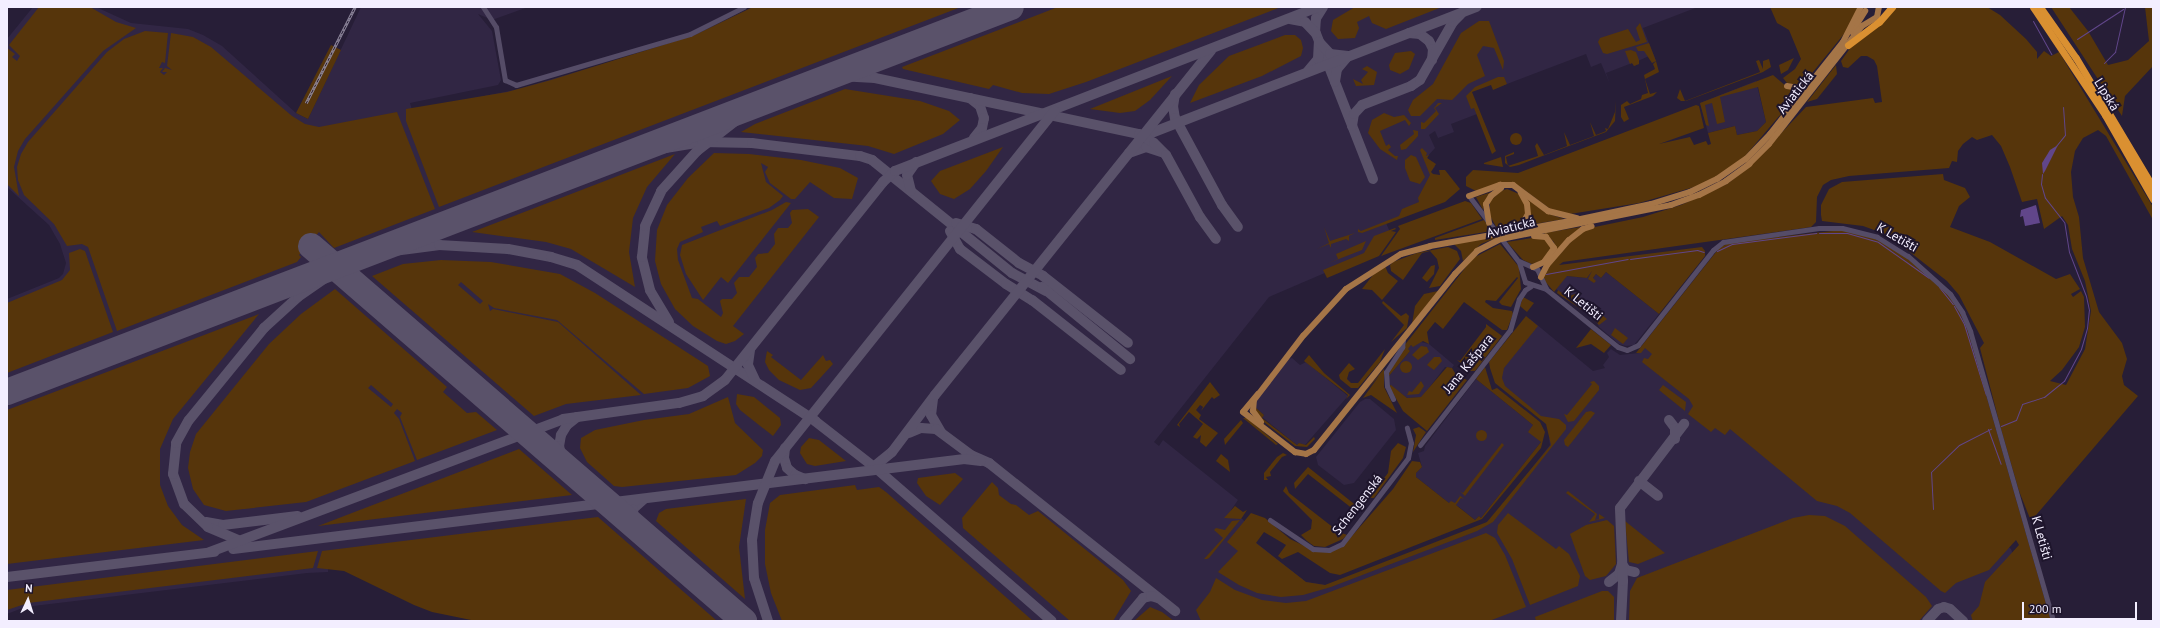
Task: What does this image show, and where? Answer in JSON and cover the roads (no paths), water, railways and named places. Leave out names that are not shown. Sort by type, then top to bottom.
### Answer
[{"type":"highway","points":[[1877,12],[1886,7]]},
{"type":"highway","points":[[1845,44],[1879,22],[1892,7]]},
{"type":"highway","points":[[2029,7],[2052,32]]},
{"type":"highway","name":"Lipská","points":[[2033,7],[2052,32],[2105,114],[2153,199]]},
{"type":"highway","name":"Lipská","points":[[2040,7],[2076,58],[2153,187]]},
{"type":"main road","points":[[1864,8],[1866,17],[1877,12]]},
{"type":"main road","name":"Aviatická","points":[[1864,8],[1845,44],[1781,130],[1744,168],[1699,195],[1632,214],[1513,237],[1491,243],[1467,261],[1344,414],[1310,452],[1295,452],[1271,434],[1253,411],[1253,405],[1258,394],[1338,296],[1362,277],[1401,254],[1430,246],[1581,218],[1680,196],[1721,177],[1763,142],[1815,77],[1845,44],[1864,24],[1877,12]]},
{"type":"main road","points":[[1787,86],[1800,87],[1815,77]]},
{"type":"main road","points":[[1469,196],[1500,185],[1513,185],[1548,211],[1581,218]]},
{"type":"main road","points":[[1469,196],[1501,188],[1517,190],[1525,197],[1528,207],[1523,223],[1508,231]]},
{"type":"main road","points":[[1489,222],[1486,204],[1491,196],[1501,188]]},
{"type":"main road","points":[[1541,277],[1547,265],[1579,231],[1632,214]]},
{"type":"main road","points":[[1520,236],[1543,236],[1552,244],[1552,254],[1542,264],[1532,267]]},
{"type":"main road","points":[[1258,394],[1243,412],[1271,434]]},
{"type":"street","points":[[483,7],[496,28],[505,80],[516,85],[690,34],[744,7]]},
{"type":"street","name":"K Letišti","points":[[1469,196],[1517,260],[1523,281],[1548,291],[1618,347],[1630,350],[1638,345],[1712,251],[1723,242],[1834,228],[1864,233],[1893,246],[1944,286],[1967,321],[2053,621]]},
{"type":"street","name":"K Letišti","points":[[1517,260],[1539,270],[1548,291]]},
{"type":"street","points":[[1522,275],[1525,269],[1532,267]]},
{"type":"street","points":[[1523,292],[1541,277]]},
{"type":"street","name":"Jana Kašpara","points":[[1420,445],[1511,329],[1523,292],[1523,281]]},
{"type":"street","points":[[1393,399],[1387,386],[1386,372],[1402,347],[1403,340]]},
{"type":"street","name":"Schengenská","points":[[1270,520],[1300,542],[1320,550],[1332,549],[1342,544],[1382,494],[1409,456],[1411,442],[1407,428]]},
{"type":"waterway","points":[[2104,63],[2115,52],[2125,7]]},
{"type":"waterway","points":[[2077,39],[2123,9]]},
{"type":"waterway","points":[[2033,21],[2051,54]]},
{"type":"waterway","points":[[2056,146],[2065,135],[2063,107]]},
{"type":"waterway","points":[[2001,426],[2016,420],[2022,404],[2044,397],[2064,381],[2081,349],[2087,328],[2089,310],[2086,296],[2069,252],[2064,222],[2045,198],[2041,184],[2042,174]]},
{"type":"waterway","points":[[1717,251],[1732,244],[1816,233]]},
{"type":"waterway","points":[[1819,233],[1847,233],[1878,242],[1929,278]]},
{"type":"waterway","points":[[1630,259],[1697,250],[1704,252]]},
{"type":"waterway","points":[[1546,274],[1628,259]]},
{"type":"waterway","points":[[1939,287],[1953,304]]},
{"type":"waterway","points":[[1954,306],[1964,324],[1986,395]]},
{"type":"waterway","points":[[1988,429],[2001,464]]},
{"type":"waterway","points":[[1933,509],[1931,472],[1959,445],[1991,429]]},
{"type":"railway","points":[[306,103],[355,7]]}]
